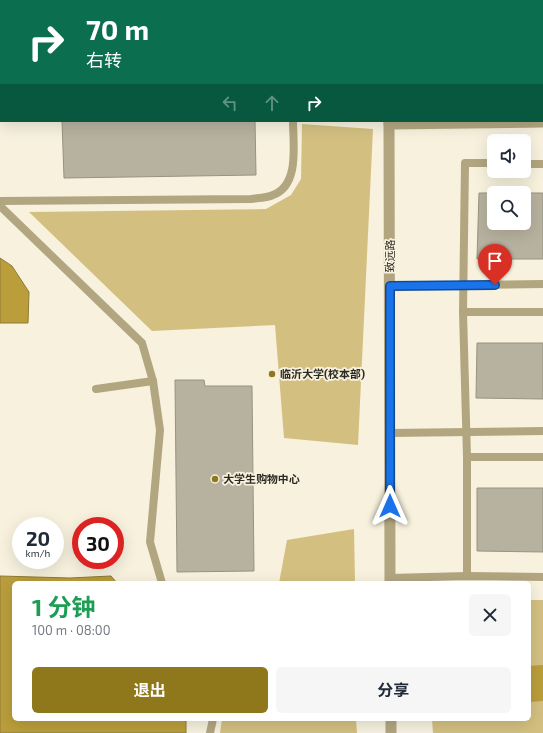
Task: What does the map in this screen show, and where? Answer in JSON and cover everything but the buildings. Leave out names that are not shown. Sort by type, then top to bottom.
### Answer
[{"type":"street","points":[[389,122],[543,122]]},
{"type":"street","name":"致远路","points":[[389,122],[390,581]]},
{"type":"street","points":[[391,721],[391,733]]},
{"type":"lane","points":[[0,201],[251,199],[274,195],[289,182],[293,161],[293,122]]},
{"type":"lane","points":[[467,576],[467,457],[465,432],[463,312],[465,163],[487,164]]},
{"type":"lane","points":[[531,164],[543,164]]},
{"type":"lane","points":[[0,206],[142,343],[153,381],[160,430],[150,542],[161,581]]},
{"type":"lane","points":[[390,286],[543,284]]},
{"type":"lane","points":[[463,312],[543,312]]},
{"type":"lane","points":[[96,389],[153,381]]},
{"type":"lane","points":[[390,433],[543,431]]},
{"type":"lane","points":[[467,457],[543,457]]},
{"type":"lane","points":[[390,581],[467,576],[543,577]]},
{"type":"lane","points":[[210,733],[213,721]]},
{"type":"shaded area","points":[[302,124],[373,129],[358,445],[284,438],[275,325],[152,331],[29,212],[266,209],[291,195],[301,179]]},
{"type":"shaded area","points":[[0,258],[12,266],[29,292],[28,323],[0,323]]},
{"type":"shaded area","points":[[354,529],[355,581],[279,581],[287,540]]},
{"type":"shaded area","points":[[0,576],[70,578],[111,576],[115,581],[12,581],[12,721],[186,721],[186,733],[0,733]]},
{"type":"shaded area","points":[[531,600],[543,600],[543,733],[433,733],[432,721],[531,721]]},
{"type":"shaded area","points":[[222,721],[356,721],[357,733],[220,733]]},
{"type":"waterway","points":[[531,684],[543,683]]},
{"type":"place","name":"临沂大学(校本部)","points":[[272,374]]},
{"type":"place","name":"大学生购物中心","points":[[215,479]]},
{"type":"route","points":[[390,506],[390,286],[495,285]]}]
